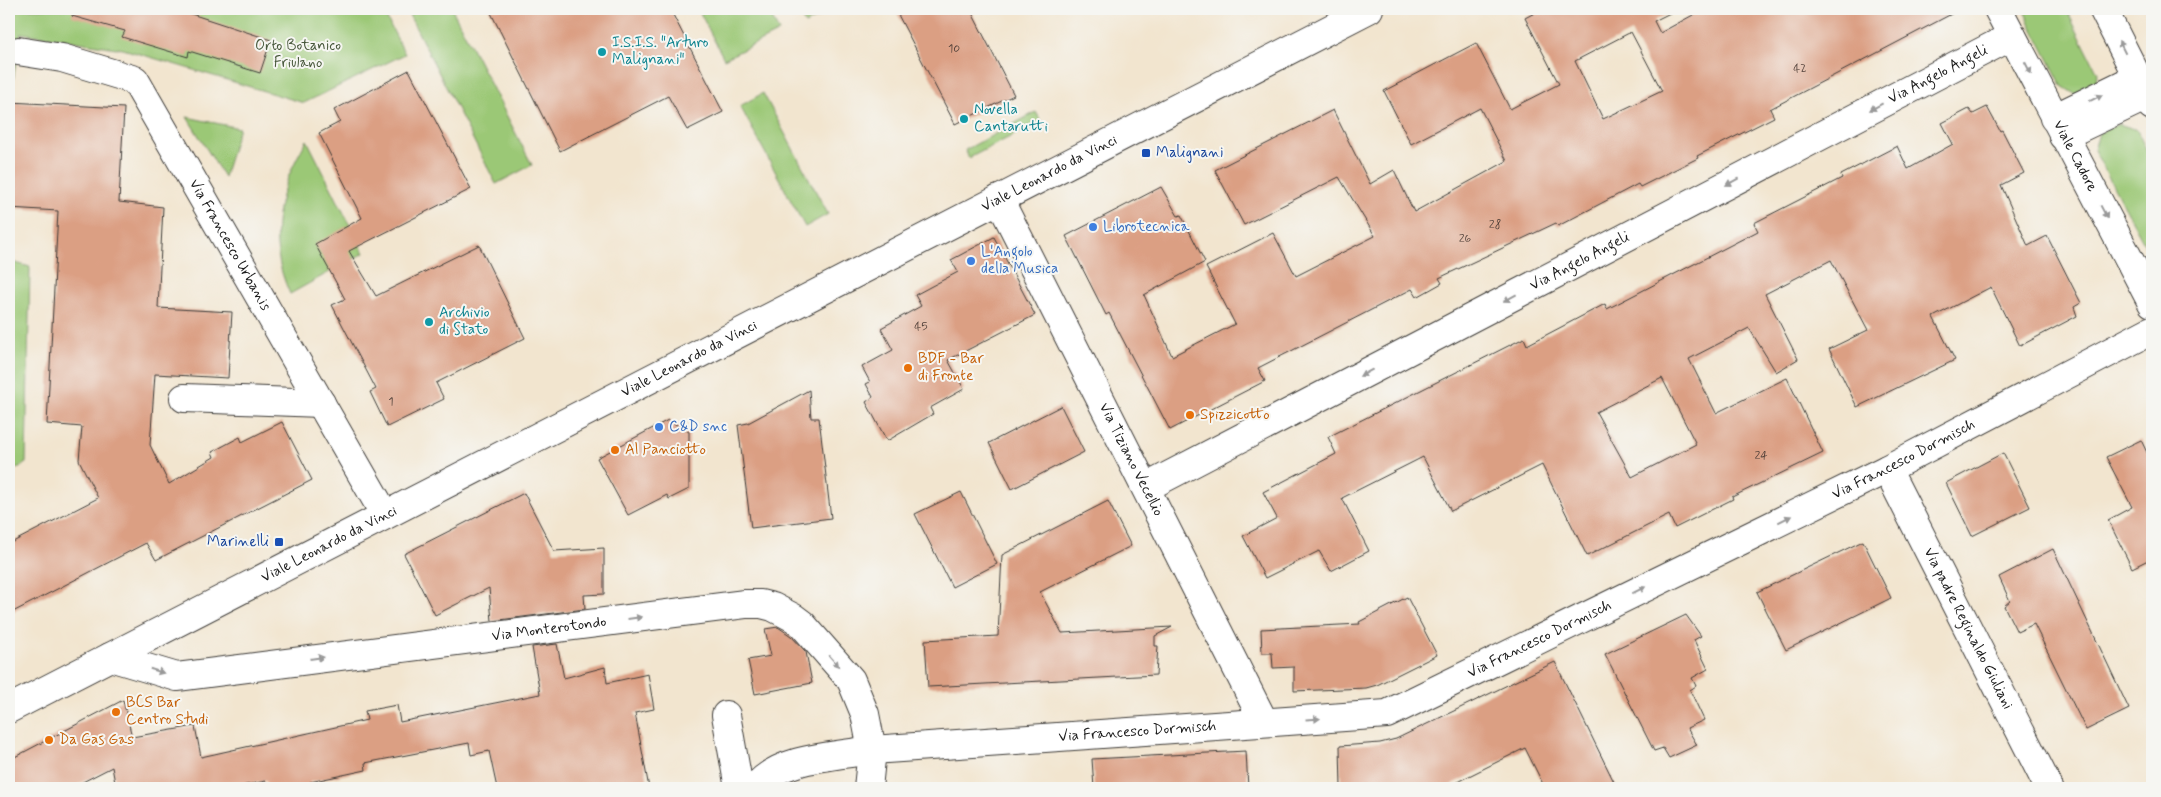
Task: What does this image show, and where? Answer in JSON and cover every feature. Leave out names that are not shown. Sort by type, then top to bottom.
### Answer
[{"type":"street","name":"Viale Leonardo da Vinci","points":[[9,708],[1369,9]]},
{"type":"street","name":"Viale Cadore","points":[[1998,9],[2152,303]]},
{"type":"street","points":[[2059,127],[2146,93],[2103,9]]},
{"type":"street","name":"Via Angelo Angeli","points":[[1147,487],[2012,36]]},
{"type":"street","name":"Via Francesco Urbanis","points":[[18,50],[62,58],[135,80],[385,515]]},
{"type":"street","name":"Via Tiziano Vecellio","points":[[999,199],[1147,487],[1264,722]]},
{"type":"street","name":"Via Francesco Dormisch","points":[[755,788],[774,771],[789,765],[872,750],[1387,714],[1887,469],[2152,330]]},
{"type":"street","points":[[184,398],[321,403]]},
{"type":"street","name":"Via padre Reginaldo Giuliani","points":[[1887,469],[2049,788]]},
{"type":"street","name":"Via Monterotondo","points":[[110,657],[177,676],[745,604],[761,604],[786,613],[802,624],[851,680],[865,714],[872,750],[868,788]]},
{"type":"street","points":[[726,716],[739,788]]},
{"type":"green space","name":"Orto Botanico Friulano","points":[[9,9],[382,9],[405,54],[304,103],[123,49],[21,33],[13,81],[9,80]]},
{"type":"green space","points":[[406,9],[452,9],[532,165],[496,184]]},
{"type":"green space","points":[[698,9],[768,9],[779,32],[724,59]]},
{"type":"green space","points":[[797,9],[836,9],[805,24]]},
{"type":"green space","points":[[2023,9],[2066,9],[2098,73],[2093,87],[2076,95],[2062,86]]},
{"type":"green space","points":[[763,93],[828,214],[805,227],[740,106]]},
{"type":"green space","points":[[1036,112],[1041,121],[969,158],[965,150]]},
{"type":"green space","points":[[187,117],[239,128],[224,177]]},
{"type":"green space","points":[[2119,124],[2137,130],[2152,163],[2152,258],[2094,150],[2099,133]]},
{"type":"green space","points":[[307,140],[364,253],[290,294],[282,274],[278,254],[276,234],[278,215],[288,177]]},
{"type":"green space","points":[[9,261],[30,267],[26,463],[9,473]]},
{"type":"building","points":[[73,9],[176,9],[271,40],[260,73],[189,51],[188,57],[122,37],[125,31],[72,16]]},
{"type":"building","name":"I.S.I.S. \"Arturo Malignani\"","points":[[489,9],[670,9],[723,112],[687,130],[668,96],[560,151]]},
{"type":"building","points":[[895,9],[970,9],[1014,95],[955,124]]},
{"type":"building","points":[[1542,9],[1678,9],[1654,21],[1660,33],[1704,9],[1961,9],[1770,109],[1774,117],[1697,156],[1698,158],[1640,187],[1638,184],[1558,226],[1556,223],[1439,278],[1442,283],[1417,297],[1412,289],[1258,368],[1265,381],[1170,430],[1109,313],[1106,315],[1066,236],[1161,187],[1178,216],[1181,215],[1205,262],[1144,295],[1172,356],[1235,324],[1206,267],[1273,233],[1296,276],[1375,236],[1339,177],[1244,225],[1215,170],[1333,110],[1370,184],[1394,170],[1414,212],[1507,161],[1480,108],[1411,144],[1384,91],[1476,43],[1510,109],[1559,84],[1525,18]],"holes":[[[1631,32],[1662,91],[1603,119],[1575,61]]]},
{"type":"building","points":[[409,70],[471,189],[349,251],[376,296],[479,245],[525,338],[436,383],[444,399],[387,427],[370,392],[376,389],[332,305],[345,299],[315,244],[362,218],[319,133],[340,122],[334,110]]},
{"type":"building","points":[[9,102],[124,108],[119,202],[163,207],[158,308],[232,312],[228,378],[155,374],[150,445],[169,484],[214,457],[212,452],[240,437],[242,442],[282,422],[312,480],[156,560],[146,543],[9,614],[9,544],[98,498],[79,460],[82,427],[47,424],[58,211],[9,208]]},
{"type":"building","points":[[1987,107],[2000,131],[2002,130],[2024,173],[2001,185],[2028,246],[2047,236],[2081,303],[2074,307],[2077,316],[2020,346],[1991,287],[1933,317],[1955,360],[1857,407],[1829,349],[1868,330],[1831,260],[1765,294],[1798,359],[1776,372],[1749,328],[1689,359],[1716,413],[1787,378],[1823,453],[1732,497],[1733,499],[1675,528],[1669,515],[1587,556],[1542,465],[1451,511],[1423,457],[1342,498],[1369,551],[1331,571],[1319,551],[1265,578],[1243,536],[1277,518],[1263,492],[1336,454],[1328,437],[1524,338],[1527,345],[1605,304],[1607,309],[1758,231],[1754,223],[1842,178],[1841,175],[1897,146],[1908,169],[1953,144],[1942,123],[1969,109],[1973,114]],"holes":[[[1662,378],[1696,444],[1632,477],[1596,412]]]},
{"type":"building","points":[[994,237],[1035,315],[948,360],[964,389],[930,408],[933,414],[887,441],[866,402],[873,397],[866,384],[870,382],[862,367],[893,350],[881,328],[921,306],[915,295],[958,272],[951,260]]},
{"type":"building","points":[[809,390],[811,418],[819,418],[831,518],[751,528],[738,425],[748,423]]},
{"type":"building","points":[[1061,406],[1084,452],[1012,489],[989,443]]},
{"type":"building","points":[[668,420],[689,432],[689,489],[669,499],[667,495],[628,515],[597,458]]},
{"type":"building","points":[[2141,440],[2152,463],[2152,558],[2132,568],[2108,520],[2132,507],[2106,457]]},
{"type":"building","points":[[2003,453],[2030,507],[1972,536],[1946,483]]},
{"type":"building","points":[[961,492],[997,564],[952,587],[915,514]]},
{"type":"building","points":[[524,493],[554,551],[604,548],[604,594],[584,595],[585,609],[492,621],[489,588],[435,615],[404,554]]},
{"type":"building","points":[[1108,501],[1131,546],[1040,592],[1062,633],[1172,627],[1155,636],[1155,646],[1158,646],[1156,675],[928,687],[925,640],[998,636],[1002,555]]},
{"type":"building","points":[[1863,541],[1891,598],[1786,650],[1757,592]]},
{"type":"building","points":[[2053,549],[2129,709],[2086,730],[2034,624],[2017,632],[2004,606],[2010,601],[1999,577]]},
{"type":"building","points":[[1407,597],[1437,655],[1377,685],[1366,688],[1294,691],[1294,667],[1273,668],[1272,653],[1262,653],[1261,629],[1360,624],[1359,622]]},
{"type":"building","points":[[1686,615],[1701,636],[1694,640],[1708,669],[1692,678],[1696,686],[1690,690],[1704,720],[1687,728],[1697,745],[1669,758],[1663,748],[1654,751],[1605,654]]},
{"type":"building","points":[[778,627],[791,636],[806,652],[812,683],[755,694],[748,660],[771,656],[765,629]]},
{"type":"building","points":[[557,644],[564,678],[605,667],[607,683],[648,674],[654,709],[635,713],[649,788],[497,788],[489,751],[471,755],[469,743],[365,763],[366,770],[310,782],[311,788],[267,788],[266,781],[231,788],[116,788],[112,767],[71,788],[9,788],[9,760],[123,700],[132,737],[195,726],[201,757],[367,720],[365,711],[397,705],[400,722],[540,694],[532,647]]},
{"type":"building","points":[[1555,662],[1617,788],[1545,788],[1525,748],[1445,788],[1341,788],[1340,746],[1380,743],[1396,739]]},
{"type":"building","points":[[1246,751],[1248,788],[1094,788],[1092,759]]},
{"type":"place","name":"I.S.I.S. \"Arturo Malignani\"","points":[[602,52]]},
{"type":"place","name":"Novella Cantarutti","points":[[964,119]]},
{"type":"place","name":"Malignani","points":[[1146,153]]},
{"type":"place","name":"Librotecnica","points":[[1093,227]]},
{"type":"place","name":"L'Angolo della Musica","points":[[971,261]]},
{"type":"place","name":"Archivio di Stato","points":[[429,322]]},
{"type":"place","name":"BDF - Bar di Fronte","points":[[908,368]]},
{"type":"place","name":"Spizzicotto","points":[[1190,415]]},
{"type":"place","name":"C&D snc","points":[[659,427]]},
{"type":"place","name":"Al Panciotto","points":[[615,450]]},
{"type":"place","name":"Marinelli","points":[[279,542]]},
{"type":"place","name":"BCS Bar Centro Studi","points":[[116,712]]},
{"type":"place","name":"Da Gas Gas","points":[[49,740]]}]
